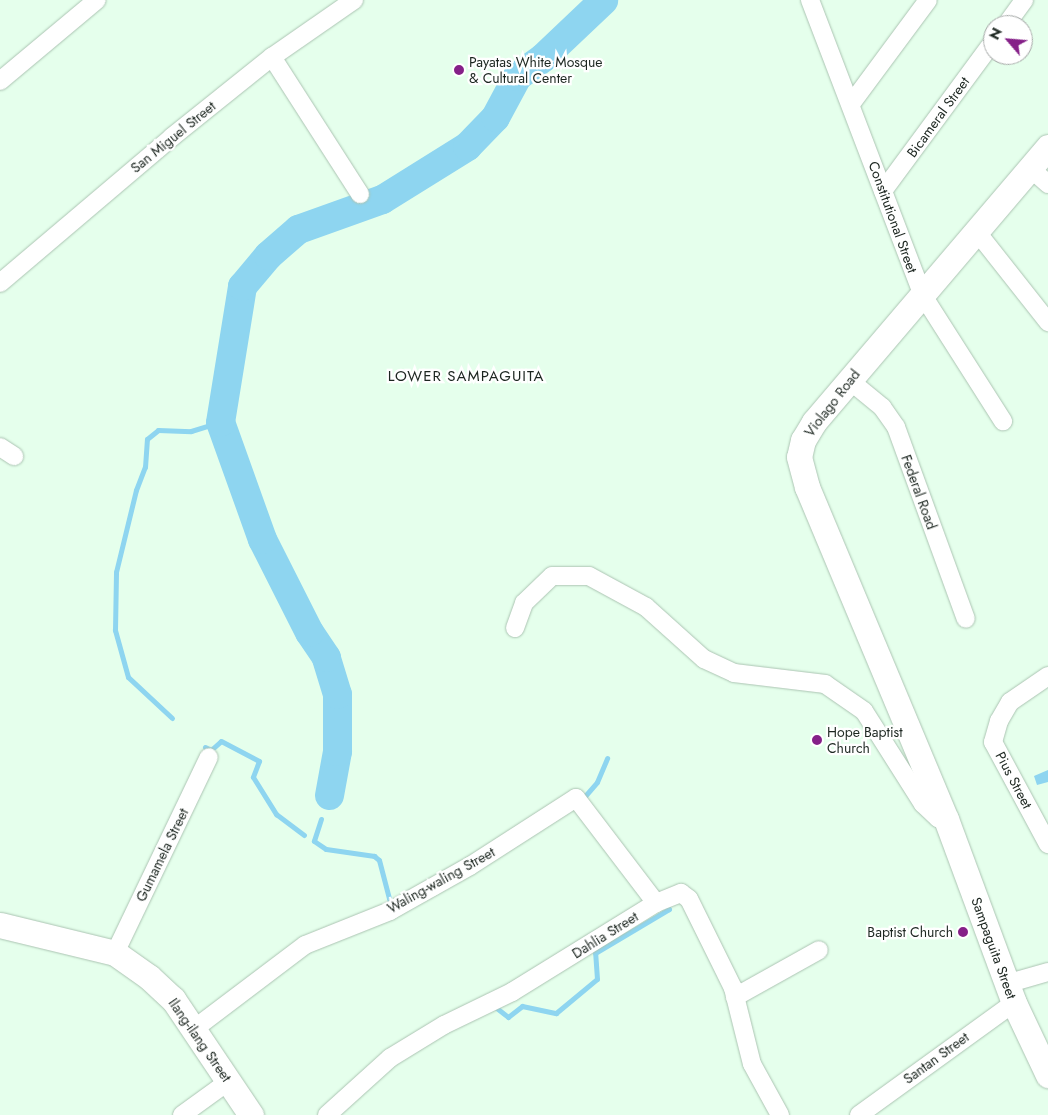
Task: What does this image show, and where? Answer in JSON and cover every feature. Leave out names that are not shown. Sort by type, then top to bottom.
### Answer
[{"type":"street","points":[[0,81],[97,0]]},
{"type":"street","name":"San Miguel Street","points":[[0,283],[172,137],[272,57],[354,0]]},
{"type":"street","points":[[851,104],[928,0]]},
{"type":"street","points":[[1013,15],[1024,0]]},
{"type":"street","name":"Constitutional Street","points":[[817,5],[851,104],[922,294],[1003,421]]},
{"type":"street","name":"Bicameral Street","points":[[883,192],[983,56]]},
{"type":"street","points":[[272,57],[360,194]]},
{"type":"street","name":"Violago Road","points":[[946,819],[800,465],[800,449],[808,431],[922,294],[977,232],[1039,177],[1048,147]]},
{"type":"street","points":[[977,232],[1048,322]]},
{"type":"street","name":"Federal Road","points":[[849,380],[882,408],[896,427],[966,619]]},
{"type":"street","points":[[515,628],[524,603],[552,576],[589,576],[646,607],[704,659],[734,673],[825,684],[864,711],[923,804],[938,818],[946,819]]},
{"type":"street","name":"Pius Street","points":[[1048,676],[1010,702],[999,721],[993,742],[1048,844]]},
{"type":"street","name":"Gumamela Street","points":[[115,953],[209,757]]},
{"type":"street","name":"Waling-waling Street","points":[[194,1029],[305,945],[390,910],[470,866],[576,798],[656,903]]},
{"type":"street","name":"Sampaguita Street","points":[[946,819],[1010,994],[1045,1062]]},
{"type":"street","name":"Dahlia Street","points":[[327,1115],[390,1058],[444,1025],[512,992],[656,903],[677,893],[689,899],[735,997],[752,1064],[780,1115]]},
{"type":"street","name":"Ilang-ilang Street","points":[[0,925],[115,953],[149,977],[173,999],[251,1115]]},
{"type":"street","points":[[735,997],[818,950]]},
{"type":"street","name":"Santan Street","points":[[859,1115],[1010,994],[1048,972]]},
{"type":"street","points":[[182,1115],[229,1081]]},
{"type":"water","points":[[1048,770],[1048,782],[1037,785],[1034,776]]},
{"type":"waterway","points":[[329,795],[337,751],[337,694],[326,657],[309,632],[262,539],[220,422],[242,286],[268,255],[298,229],[382,199],[467,146],[495,117],[517,76],[543,57],[603,0]]},
{"type":"waterway","points":[[172,718],[128,677],[115,630],[116,572],[136,490],[145,467],[147,439],[158,430],[191,431],[220,422]]},
{"type":"waterway","points":[[205,747],[211,750],[221,741],[259,761],[253,777],[276,814],[304,835]]},
{"type":"waterway","points":[[585,796],[597,782],[607,758]]},
{"type":"waterway","points":[[321,819],[314,841],[326,849],[374,856],[379,860],[391,906]]},
{"type":"waterway","points":[[494,1006],[508,1017],[522,1006],[556,1013],[597,979],[595,953],[669,909],[666,906]]},
{"type":"place","name":"Payatas White Mosque & Cultural Center","points":[[459,70]]},
{"type":"place","name":"Hope Baptist Church","points":[[817,740]]},
{"type":"place","name":"Baptist Church","points":[[963,932]]},
{"type":"district","name":"LOWER SAMPAGUITA","points":[[466,377]]}]
